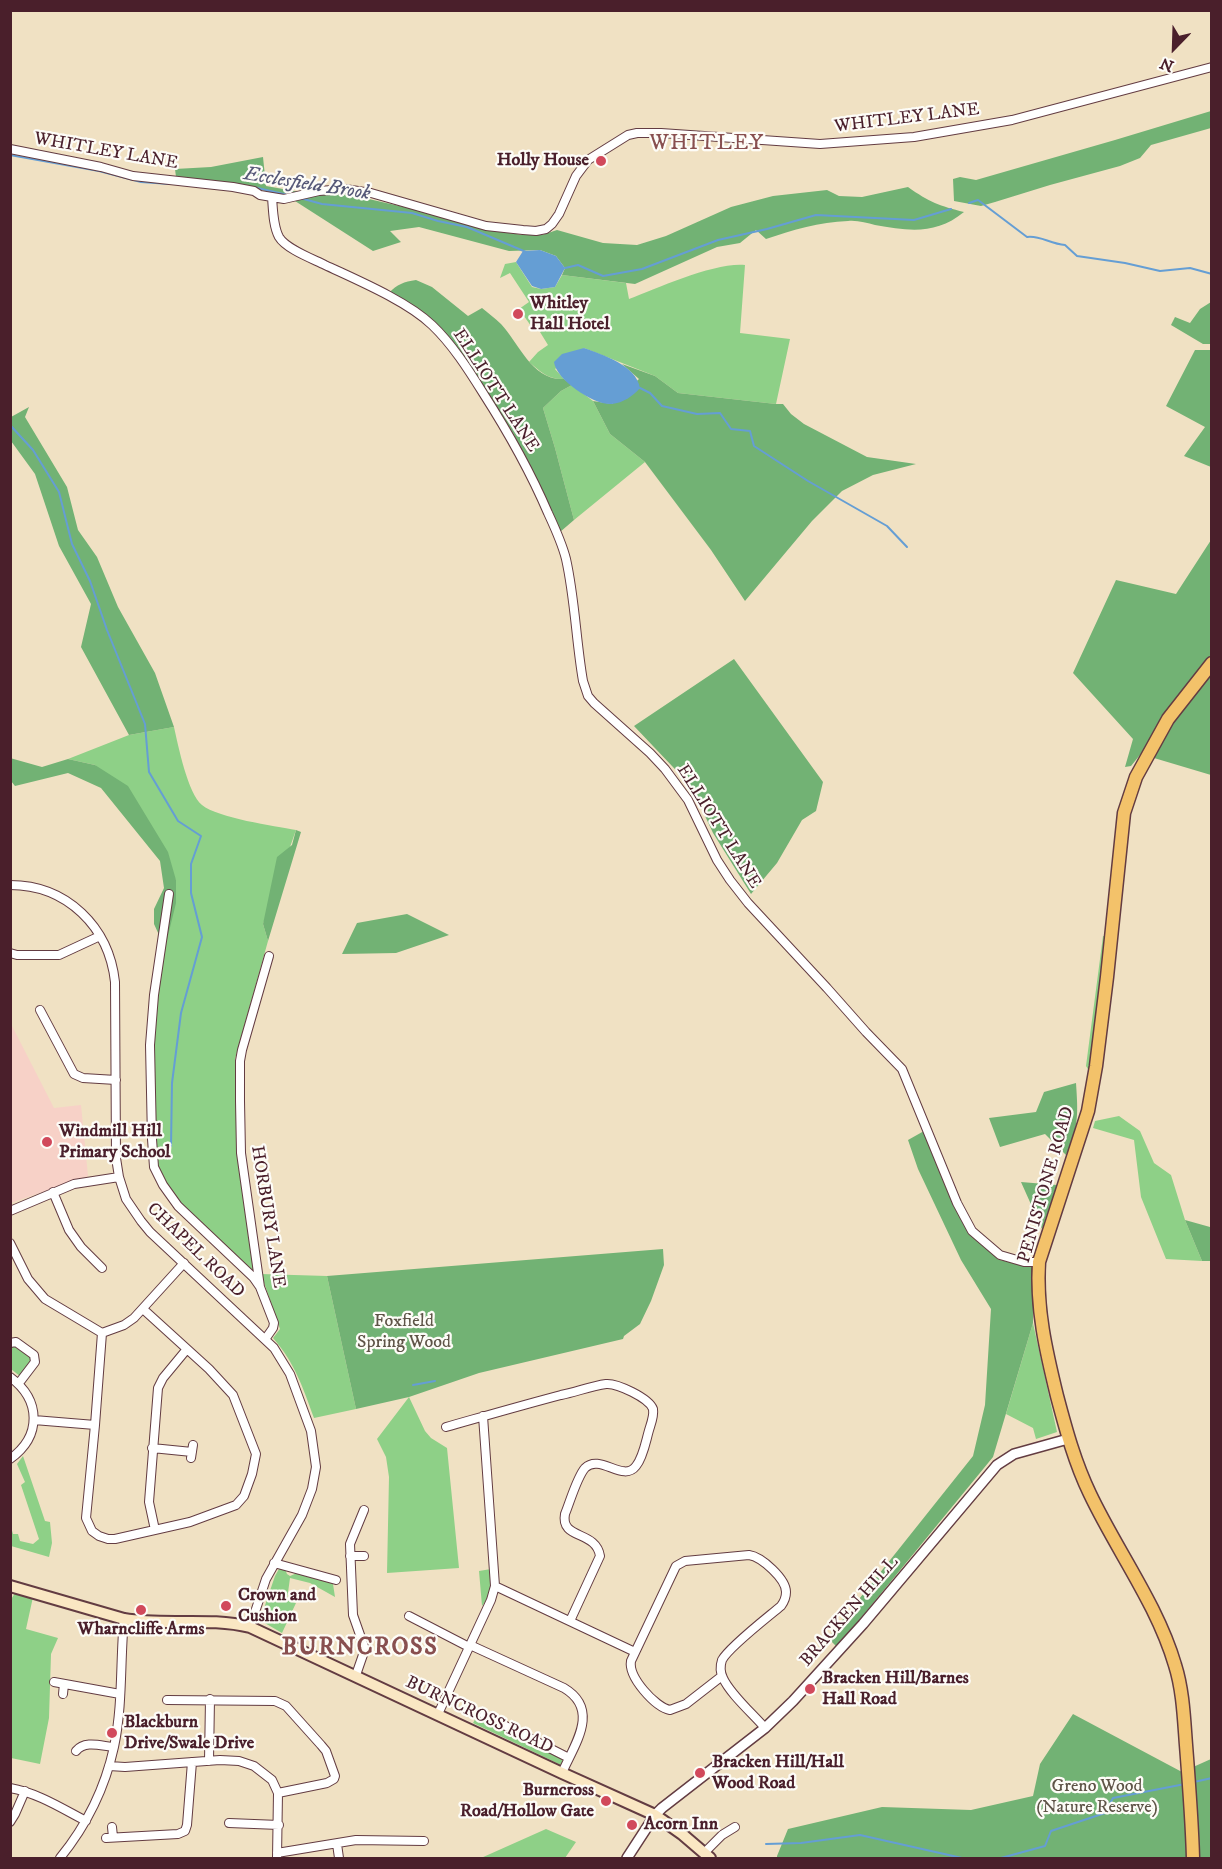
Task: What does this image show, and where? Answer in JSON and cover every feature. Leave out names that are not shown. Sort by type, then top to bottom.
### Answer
[{"type":"highway","name":"PENISTONE ROAD","points":[[1193,1858],[1184,1712],[1176,1667],[1164,1634],[1076,1464],[1049,1363],[1039,1309],[1038,1288],[1040,1262],[1088,1111],[1107,976],[1124,813],[1136,777],[1168,719],[1212,663]]},
{"type":"main road","name":"BURNCROSS ROAD","points":[[10,1586],[124,1619],[146,1622],[222,1622],[250,1627],[655,1815],[708,1855]]},
{"type":"street","name":"WHITLEY LANE","points":[[10,149],[101,167],[133,176],[233,187],[284,199],[320,191],[345,189],[371,193],[486,226],[536,231],[546,229],[552,224],[576,176],[588,160],[635,133],[820,144],[914,137],[1012,120],[1212,67]]},
{"type":"street","name":"ELLIOTT LANE","points":[[272,197],[276,226],[279,237],[284,243],[413,310],[429,322],[451,346],[512,437],[559,538],[566,560],[583,681],[588,696],[665,769],[688,800],[717,860],[740,894],[902,1069],[957,1203],[972,1231],[1000,1255],[1024,1262],[1040,1262]]},
{"type":"street","name":"CHAPEL ROAD","points":[[10,885],[33,887],[58,895],[79,910],[100,936],[114,968],[115,1143],[119,1177],[126,1199],[141,1221],[274,1348],[290,1374],[311,1431],[316,1467],[312,1489],[305,1509],[274,1563],[256,1605],[250,1627]]},
{"type":"street","points":[[169,894],[154,995],[150,1045],[154,1167],[169,1196],[253,1277],[260,1287]]},
{"type":"street","points":[[10,953],[59,955],[100,936]]},
{"type":"street","name":"HORBURY LANE","points":[[266,1338],[274,1323],[260,1287],[241,1153],[240,1070],[242,1050],[269,956]]},
{"type":"street","points":[[45,1013],[74,1074],[82,1078],[116,1080]]},
{"type":"street","points":[[10,1211],[53,1192],[85,1182],[119,1177]]},
{"type":"street","points":[[53,1192],[69,1230],[81,1247],[99,1265],[103,1256]]},
{"type":"street","points":[[10,1244],[28,1279],[45,1299],[102,1333]]},
{"type":"street","points":[[102,1333],[124,1325],[143,1309],[184,1263]]},
{"type":"street","points":[[102,1333],[86,1511],[88,1526],[99,1536],[115,1539],[190,1522],[236,1505],[246,1492],[255,1459],[254,1446],[233,1395],[210,1369],[143,1309]]},
{"type":"street","points":[[10,1343],[16,1342],[35,1358],[35,1362],[19,1383]]},
{"type":"street","points":[[154,1530],[149,1502],[152,1448],[160,1383],[187,1349]]},
{"type":"street","points":[[10,1377],[19,1383],[30,1399],[34,1420],[24,1448],[10,1459]]},
{"type":"street","points":[[446,1427],[605,1384],[620,1386],[649,1402],[652,1406],[651,1423],[637,1465],[628,1471],[595,1464],[586,1467],[565,1514],[564,1520],[568,1529],[594,1542],[600,1556],[570,1621]]},
{"type":"street","points":[[438,1714],[491,1600],[495,1586],[483,1416]]},
{"type":"street","points":[[34,1420],[95,1425]]},
{"type":"street","name":"BRACKEN HILL","points":[[627,1858],[655,1815],[765,1728],[800,1694],[997,1466],[1014,1454],[1068,1439]]},
{"type":"street","points":[[152,1448],[192,1451]]},
{"type":"street","points":[[356,1675],[364,1649],[352,1615],[350,1556],[351,1538],[364,1510]]},
{"type":"street","points":[[350,1556],[364,1556]]},
{"type":"street","points":[[722,1676],[680,1708],[670,1710],[658,1705],[633,1675],[630,1667],[676,1566],[685,1562],[755,1556],[765,1563],[784,1584],[786,1596],[781,1606],[726,1654],[720,1665],[722,1676],[730,1688],[765,1728]]},
{"type":"street","points":[[274,1563],[336,1577],[336,1590]]},
{"type":"street","points":[[495,1586],[635,1652]]},
{"type":"street","points":[[409,1616],[572,1693],[582,1708],[584,1724],[562,1773]]},
{"type":"street","points":[[60,1858],[86,1821],[109,1766],[114,1747],[120,1694],[124,1619]]},
{"type":"street","points":[[54,1682],[120,1694]]},
{"type":"street","points":[[63,1694],[64,1684]]},
{"type":"street","points":[[208,1761],[210,1699]]},
{"type":"street","points":[[167,1700],[275,1701],[286,1706],[324,1749],[335,1776],[332,1782],[278,1793]]},
{"type":"street","points":[[484,1715],[568,1758]]},
{"type":"street","points":[[76,1751],[87,1744],[114,1747]]},
{"type":"street","points":[[109,1766],[125,1767],[208,1761],[239,1761],[254,1766],[272,1780],[278,1793],[277,1856],[356,1840],[424,1841]]},
{"type":"street","points":[[112,1827],[109,1837],[178,1834],[185,1831],[192,1762]]},
{"type":"street","points":[[10,1788],[44,1798],[86,1821]]},
{"type":"street","points":[[10,1822],[25,1791]]},
{"type":"street","points":[[229,1823],[242,1828],[279,1825]]},
{"type":"street","points":[[708,1855],[722,1835],[735,1827]]},
{"type":"street","points":[[337,1844],[339,1858]]},
{"type":"shaded area","name":"Windmill Hill Primary School","points":[[10,1022],[54,1108],[81,1105],[88,1176],[11,1203]]},
{"type":"green space","points":[[1211,111],[1211,128],[1151,145],[1140,158],[1120,166],[981,206],[954,201],[953,179],[960,177],[976,180]]},
{"type":"green space","points":[[263,157],[266,186],[300,192],[279,194],[242,185],[176,177],[175,169],[211,167]]},
{"type":"green space","points":[[908,187],[935,203],[964,212],[943,225],[911,230],[848,221],[816,225],[766,239],[756,230],[740,243],[717,247],[635,284],[562,275],[565,268],[556,256],[540,250],[509,251],[419,227],[390,231],[401,242],[373,251],[295,201],[330,194],[351,195],[426,212],[488,230],[542,235],[557,230],[603,243],[637,245],[666,236],[731,207],[773,196],[827,190],[839,196],[862,197]]},
{"type":"green space","points":[[516,262],[532,287],[541,289],[555,287],[562,275],[626,283],[629,299],[703,272],[733,265],[745,265],[740,333],[790,339],[776,404],[678,393],[655,376],[584,348],[555,369],[564,379],[553,378],[545,374],[529,362],[548,345],[540,332],[546,328],[540,320],[531,326],[519,309],[529,302],[510,273],[500,278],[505,264]]},
{"type":"green space","points":[[416,280],[432,287],[468,316],[482,308],[501,324],[527,359],[543,374],[564,379],[572,385],[561,391],[543,408],[574,520],[560,532],[513,433],[458,349],[439,327],[389,293],[401,284]]},
{"type":"green space","points":[[1211,302],[1211,344],[1203,344],[1171,325],[1175,317],[1190,323],[1200,309]]},
{"type":"green space","points":[[1195,350],[1211,350],[1211,467],[1184,456],[1205,427],[1166,406]]},
{"type":"green space","points":[[622,364],[655,376],[678,393],[783,404],[804,424],[867,457],[916,464],[873,475],[842,491],[812,521],[745,601],[711,550],[645,462],[610,434],[593,401],[612,404],[639,379]]},
{"type":"green space","points":[[572,385],[593,401],[610,434],[645,462],[574,520],[543,408],[561,391]]},
{"type":"green space","points":[[29,407],[25,417],[67,487],[78,530],[97,557],[118,607],[155,673],[174,727],[129,735],[81,647],[91,604],[59,546],[35,474],[11,441],[11,417]]},
{"type":"green space","points":[[1211,540],[1211,655],[1163,717],[1148,745],[1131,766],[1125,767],[1133,739],[1073,673],[1116,580],[1176,594]]},
{"type":"green space","points":[[734,659],[823,782],[816,811],[802,820],[777,863],[751,894],[713,833],[691,786],[634,726]]},
{"type":"green space","points":[[1211,672],[1211,775],[1154,758],[1171,722]]},
{"type":"green space","points":[[174,727],[188,780],[192,791],[202,805],[233,818],[296,830],[263,924],[268,941],[235,1059],[237,1148],[254,1273],[173,1196],[156,1162],[153,1045],[160,966],[176,880],[95,765],[68,759],[129,735]]},
{"type":"green space","points":[[10,758],[42,767],[68,759],[95,765],[128,786],[168,852],[176,880],[176,903],[165,948],[154,924],[154,909],[164,888],[160,861],[101,788],[68,773],[15,786],[11,781]]},
{"type":"green space","points":[[296,830],[301,832],[268,941],[263,924],[277,857],[292,845]]},
{"type":"green space","points":[[407,914],[449,935],[396,953],[342,954],[357,923]]},
{"type":"green space","points":[[1103,936],[1105,936],[1104,952],[1089,1071],[1086,1066]]},
{"type":"green space","points":[[1076,1083],[1077,1120],[1066,1155],[1045,1134],[1000,1147],[989,1118],[1036,1112],[1044,1092]]},
{"type":"green space","points":[[1119,1116],[1140,1131],[1154,1163],[1171,1175],[1185,1220],[1202,1261],[1166,1259],[1141,1197],[1134,1140],[1093,1128],[1095,1121]]},
{"type":"green space","points":[[924,1131],[952,1202],[971,1234],[1000,1260],[1033,1267],[1033,1323],[993,1457],[837,1647],[828,1638],[973,1456],[985,1405],[991,1309],[961,1260],[918,1169],[908,1140]]},
{"type":"green space","points":[[1021,1182],[1057,1185],[1042,1229]]},
{"type":"green space","points":[[1185,1220],[1210,1227],[1211,1223],[1211,1261],[1202,1261]]},
{"type":"green space","name":"Foxfield Spring Wood","points":[[663,1249],[664,1265],[651,1301],[640,1324],[623,1339],[479,1373],[409,1397],[356,1409],[327,1276]]},
{"type":"green space","points":[[261,1274],[327,1276],[356,1409],[314,1418],[293,1366],[273,1338],[280,1329]]},
{"type":"green space","points":[[1033,1323],[1057,1432],[1036,1439],[1033,1428],[1006,1414]]},
{"type":"green space","points":[[13,1344],[33,1356],[33,1361],[21,1377],[11,1369],[10,1345]]},
{"type":"green space","points":[[409,1397],[425,1431],[431,1438],[447,1448],[459,1568],[387,1573],[389,1477],[386,1457],[377,1439]]},
{"type":"green space","points":[[23,1456],[45,1521],[50,1522],[52,1543],[49,1557],[11,1546],[11,1527],[13,1534],[18,1534],[20,1541],[33,1544],[39,1539],[21,1485],[25,1482],[17,1464]]},
{"type":"green space","points":[[280,1567],[285,1569],[290,1576],[297,1573],[330,1582],[333,1584],[335,1597],[310,1583],[290,1578],[287,1600],[296,1603],[282,1633],[263,1622],[261,1617]]},
{"type":"green space","points":[[491,1569],[491,1589],[482,1606],[479,1571]]},
{"type":"green space","points":[[15,1593],[33,1597],[26,1629],[58,1638],[51,1654],[49,1718],[40,1764],[11,1758],[10,1601]]},
{"type":"green space","name":"Greno Wood (Nature Reserve)","points":[[1073,1714],[1182,1772],[1211,1759],[1211,1858],[777,1858],[788,1829],[882,1807],[971,1810],[1033,1796],[1040,1764]]},
{"type":"green space","points":[[477,1716],[561,1758],[563,1762],[561,1765],[473,1723]]},
{"type":"green space","points":[[546,1829],[576,1842],[565,1858],[481,1858]]},
{"type":"water","points":[[540,250],[556,256],[565,268],[555,287],[541,289],[532,286],[516,262],[523,251]]},
{"type":"water","points":[[584,348],[626,367],[637,380],[640,388],[628,399],[612,404],[596,401],[577,390],[556,369],[554,362],[562,354]]},
{"type":"waterway","name":"Ecclesfield Brook","points":[[10,155],[99,171],[141,182],[170,184]]},
{"type":"waterway","name":"Ecclesfield Brook","points":[[253,187],[288,195]]},
{"type":"waterway","name":"Ecclesfield Brook","points":[[300,198],[322,204],[412,213],[467,227],[526,252]]},
{"type":"waterway","points":[[969,203],[978,200],[1027,237],[1036,237],[1065,245],[1077,256],[1160,271],[1190,268],[1212,274]]},
{"type":"waterway","points":[[565,268],[578,265],[603,276],[642,269],[718,240],[816,215],[914,220],[951,209]]},
{"type":"waterway","points":[[640,388],[650,393],[662,406],[697,414],[720,413],[731,429],[750,431],[754,446],[808,481],[887,526],[907,547]]},
{"type":"waterway","points":[[10,425],[33,450],[59,492],[72,544],[90,581],[145,724],[149,772],[178,821],[201,836],[191,864],[191,893],[202,937],[181,1013],[172,1083],[171,1146]]},
{"type":"waterway","points":[[413,1385],[435,1381]]},
{"type":"waterway","points":[[1194,1782],[1212,1778]]},
{"type":"waterway","points":[[1001,1858],[1045,1846],[1051,1831],[1105,1813],[1113,1798],[1185,1784]]},
{"type":"waterway","points":[[766,1844],[801,1843],[860,1835],[962,1858]]},
{"type":"place","name":"Holly House","points":[[601,161]]},
{"type":"place","name":"Whitley Hall Hotel","points":[[518,314]]},
{"type":"place","name":"Windmill Hill Primary School","points":[[47,1142]]},
{"type":"place","name":"Crown and Cushion","points":[[226,1606]]},
{"type":"place","name":"Wharncliffe Arms","points":[[141,1610]]},
{"type":"place","name":"Bracken Hill/Barnes Hall Road","points":[[810,1689]]},
{"type":"place","name":"Blackburn Drive/Swale Drive","points":[[112,1733]]},
{"type":"place","name":"Bracken Hill/Hall Wood Road","points":[[700,1773]]},
{"type":"place","name":"Burncross Road/Hollow Gate","points":[[606,1801]]},
{"type":"place","name":"Acorn Inn","points":[[632,1825]]},
{"type":"district","name":"WHITLEY","points":[[707,145]]},
{"type":"district","name":"BURNCROSS","points":[[360,1649]]}]
